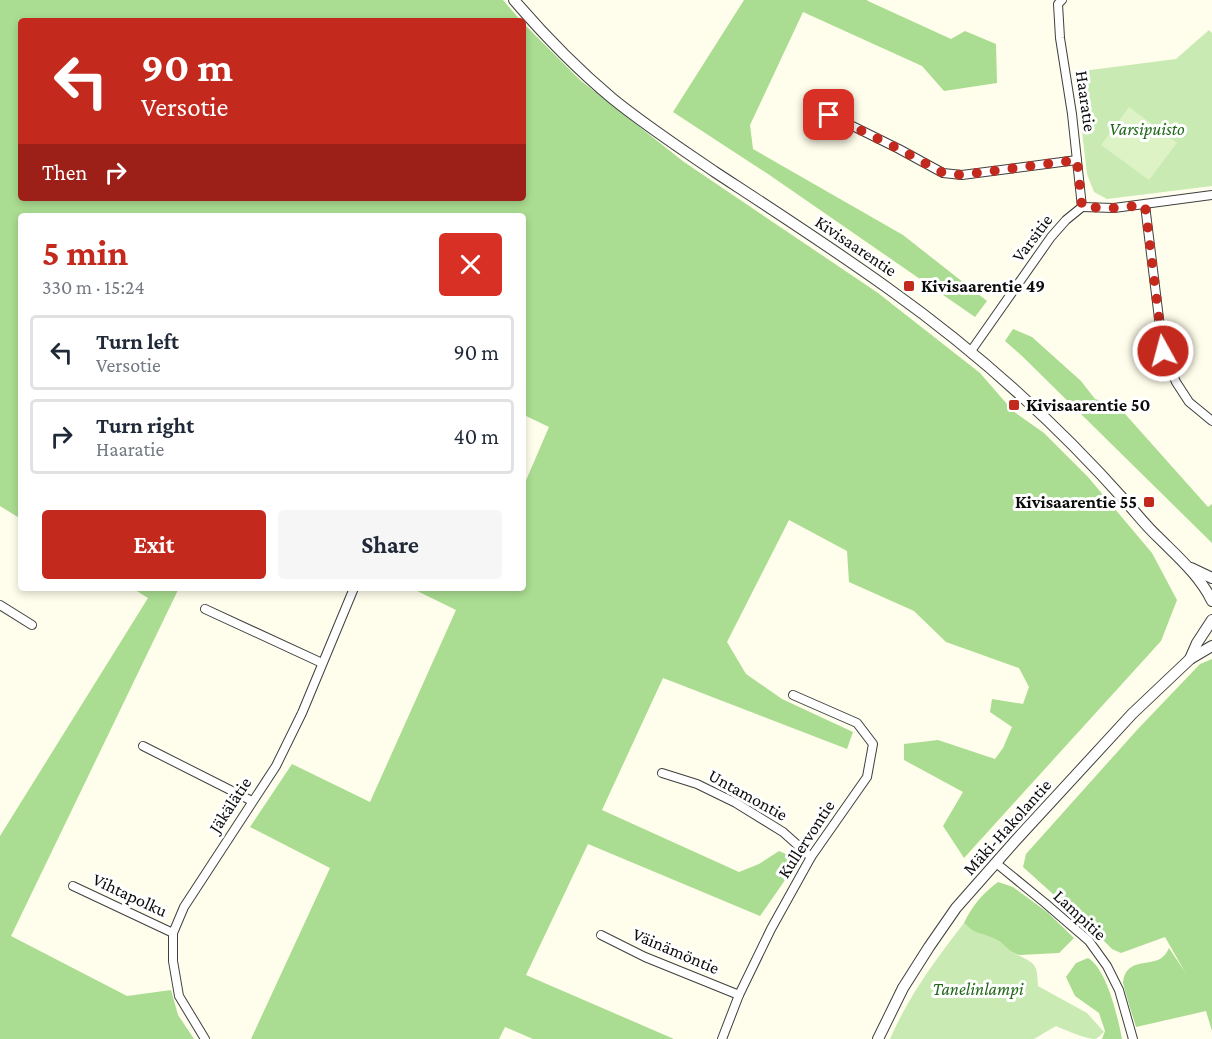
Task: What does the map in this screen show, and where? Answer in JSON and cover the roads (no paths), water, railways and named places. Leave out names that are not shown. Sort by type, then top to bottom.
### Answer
[{"type":"street","name":"Kivisaarentie","points":[[514,0],[583,73],[656,132],[888,288],[971,351],[1059,431],[1156,536],[1187,566],[1212,601]]},
{"type":"street","name":"Haaratie","points":[[1057,2],[1082,207]]},
{"type":"street","points":[[812,106],[943,173],[962,175],[1077,160]]},
{"type":"street","points":[[1082,207],[1114,208],[1212,195]]},
{"type":"street","points":[[1145,205],[1163,351],[1176,382],[1189,402],[1212,421]]},
{"type":"street","name":"Varsitie","points":[[971,351],[1051,237],[1082,207]]},
{"type":"street","name":"Kivisaarentie","points":[[1187,566],[1212,578]]},
{"type":"street","name":"Jäkälätie","points":[[205,1039],[180,996],[173,961],[173,933],[184,907],[276,765],[302,713],[353,591]]},
{"type":"street","points":[[0,605],[32,625]]},
{"type":"street","points":[[205,609],[322,663]]},
{"type":"street","name":"Mäki-Hakolantie","points":[[1190,658],[1212,620]]},
{"type":"street","name":"Mäki-Hakolantie","points":[[878,1039],[903,988],[956,908],[1132,714],[1190,658],[1212,646]]},
{"type":"street","name":"Kullervontie","points":[[722,1039],[739,995],[771,929],[811,857],[867,777],[873,744],[857,723],[793,695]]},
{"type":"street","points":[[143,746],[252,801]]},
{"type":"street","name":"Untamontie","points":[[662,773],[696,784],[736,803],[783,832],[811,857]]},
{"type":"street","name":"Lampitie","points":[[996,863],[1089,941],[1107,966],[1119,990],[1133,1039]]},
{"type":"street","name":"Vihtapolku","points":[[73,886],[173,933]]},
{"type":"street","name":"Väinämöntie","points":[[601,935],[645,957],[739,995]]},
{"type":"place","name":"Kivisaarentie 49","points":[[909,286]]},
{"type":"place","name":"Kivisaarentie 50","points":[[1014,405]]},
{"type":"place","name":"Kivisaarentie 55","points":[[1149,502]]},
{"type":"park label","name":"Varsipuisto","points":[[1147,129]]},
{"type":"park label","name":"Tanelinlampi","points":[[978,989]]}]
